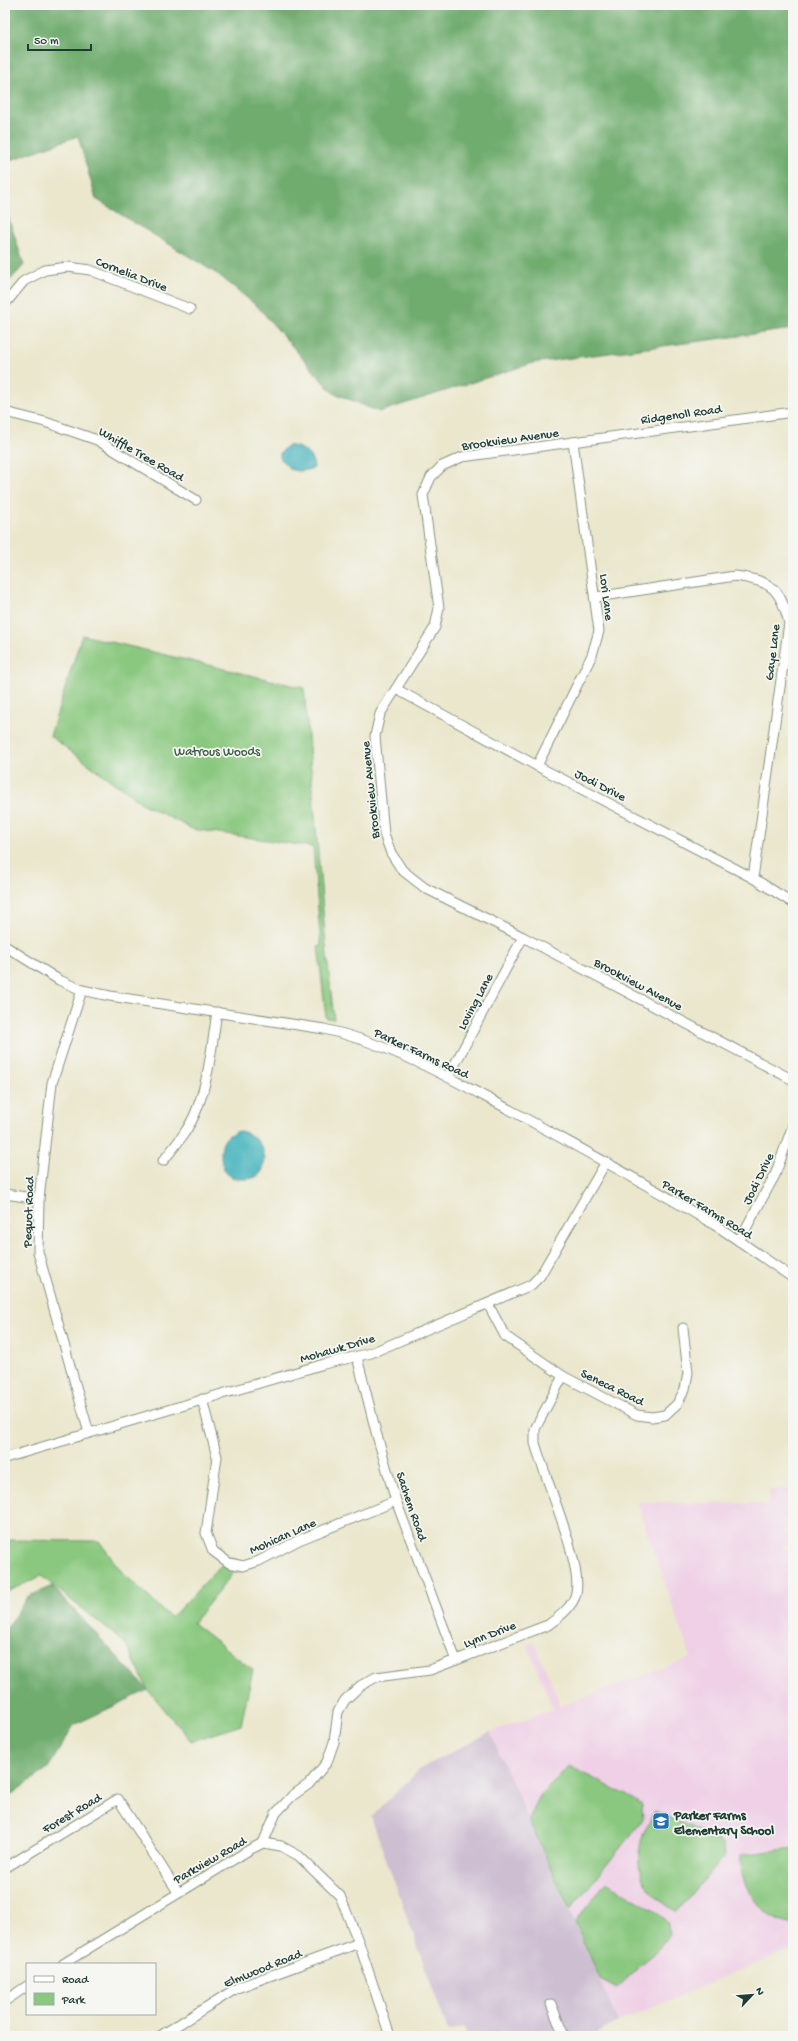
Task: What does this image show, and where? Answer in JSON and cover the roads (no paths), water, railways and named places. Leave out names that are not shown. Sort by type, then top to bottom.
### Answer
[{"type":"street","name":"Cornelia Drive","points":[[5,304],[24,281],[45,270],[68,266],[90,270],[190,309]]},
{"type":"street","name":"Whiffle Tree Road","points":[[5,412],[45,422],[97,440],[196,500]]},
{"type":"street","name":"Ridgenoll Road","points":[[573,442],[716,421],[793,412]]},
{"type":"street","name":"Lori Lane","points":[[537,766],[592,655],[599,631],[596,597],[573,442]]},
{"type":"street","name":"Brookview Avenue","points":[[573,442],[462,457],[442,466],[431,477],[423,495],[440,608],[435,627],[380,714],[375,736],[384,834],[391,853],[402,870],[425,888],[523,936],[793,1080]]},
{"type":"street","name":"Gaye Lane","points":[[596,597],[735,576],[754,578],[774,588],[783,602],[789,623],[753,878]]},
{"type":"street","name":"Jodi Drive","points":[[396,689],[537,766],[753,878],[793,903]]},
{"type":"street","name":"Loving Lane","points":[[448,1078],[523,936]]},
{"type":"street","name":"Parker Farms Road","points":[[5,946],[47,973],[82,990],[110,996],[217,1012],[350,1035],[400,1054],[606,1162],[739,1241],[793,1278]]},
{"type":"street","name":"Pequot Road","points":[[82,990],[52,1082],[38,1199],[38,1252],[89,1433]]},
{"type":"street","points":[[163,1161],[181,1139],[197,1110],[209,1069],[217,1012]]},
{"type":"street","name":"Jodi Drive","points":[[739,1241],[775,1175],[793,1125]]},
{"type":"street","name":"Mohawk Drive","points":[[5,1458],[324,1364],[371,1353],[531,1285],[540,1276],[606,1162]]},
{"type":"street","points":[[5,1194],[38,1199]]},
{"type":"street","name":"Seneca Road","points":[[488,1304],[505,1336],[563,1376],[637,1415],[652,1417],[665,1414],[677,1404],[685,1389],[688,1373],[683,1328]]},
{"type":"street","name":"Sachem Road","points":[[357,1357],[396,1501],[456,1660]]},
{"type":"street","name":"Lynn Drive","points":[[263,1843],[276,1813],[292,1796],[309,1784],[327,1762],[334,1742],[338,1712],[345,1700],[360,1686],[376,1677],[430,1670],[548,1625],[560,1616],[576,1594],[576,1565],[535,1443],[535,1429],[563,1376]]},
{"type":"street","name":"Mohican Lane","points":[[202,1399],[216,1457],[206,1533],[213,1551],[229,1563],[243,1566],[259,1561],[299,1540],[396,1501]]},
{"type":"street","name":"Forest Road","points":[[5,1868],[118,1799],[178,1892]]},
{"type":"street","name":"Parkview Road","points":[[65,1963],[178,1892],[263,1843],[281,1846],[299,1856],[340,1896],[359,1943],[390,2036]]},
{"type":"street","name":"Elmwood Road","points":[[160,2036],[237,1988],[359,1943]]},
{"type":"street","points":[[5,2001],[26,1987]]},
{"type":"street","points":[[551,2004],[564,2036]]},
{"type":"water","points":[[287,446],[296,447],[305,451],[309,455],[314,468],[298,471],[288,467],[280,458],[280,453]]},
{"type":"water","points":[[240,1131],[253,1137],[264,1152],[264,1165],[258,1176],[240,1179],[231,1177],[223,1167],[221,1151],[223,1143],[231,1134]]},
{"type":"place","name":"Parker Farms Elementary School","points":[[661,1821]]},
{"type":"park label","name":"Watrous Woods","points":[[217,750]]}]
